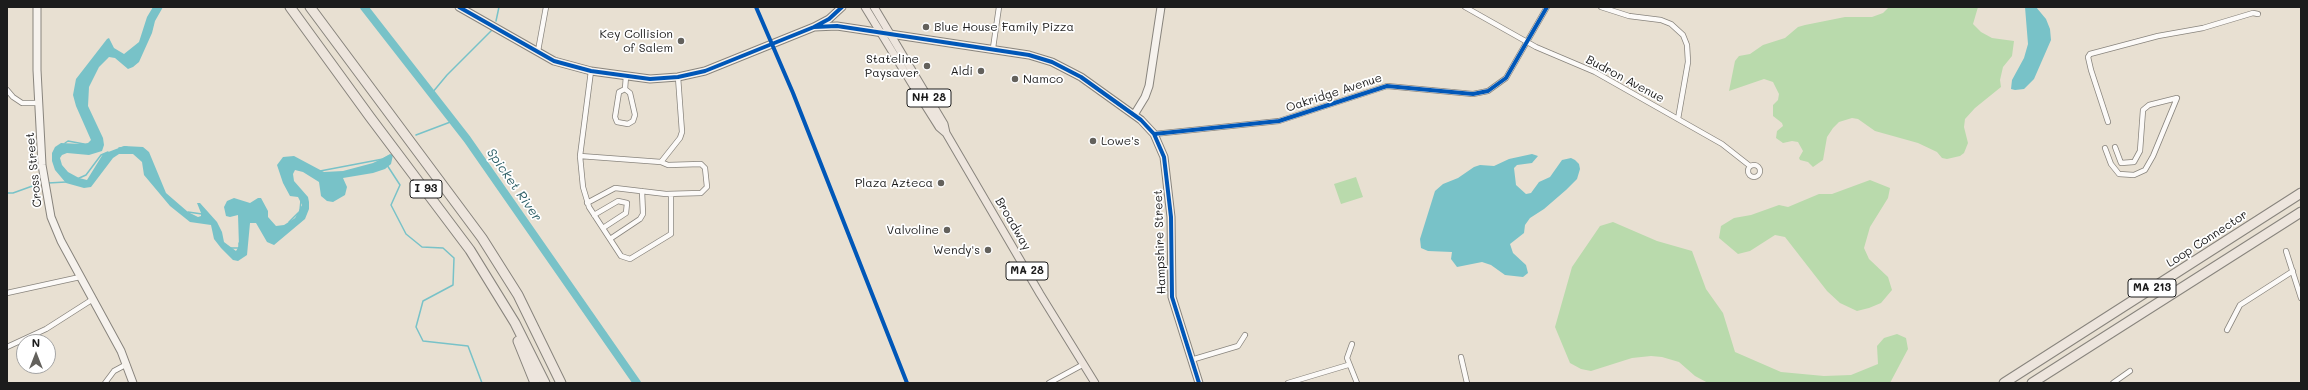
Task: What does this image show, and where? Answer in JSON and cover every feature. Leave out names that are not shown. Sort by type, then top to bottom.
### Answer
[{"type":"highway","name":"I 93","points":[[290,7],[370,117],[443,212],[500,297],[544,383]]},
{"type":"highway","name":"I 93","points":[[310,7],[482,238],[518,295],[561,383]]},
{"type":"highway","name":"Loop Connector","points":[[2004,383],[2301,193]]},
{"type":"highway","name":"MA 213","points":[[2032,383],[2301,212]]},
{"type":"highway","points":[[518,295],[539,329],[568,383]]},
{"type":"highway","points":[[500,297],[535,383]]},
{"type":"main road","name":"NH 28","points":[[865,7],[930,98],[944,124],[946,133],[962,159]]},
{"type":"main road","name":"NH 28","points":[[874,7],[885,34]]},
{"type":"main road","name":"Broadway","points":[[962,159],[1095,383]]},
{"type":"street","name":"Cross Street","points":[[37,7],[38,103],[42,165],[49,209],[61,241],[127,364],[133,383]]},
{"type":"street","points":[[460,7],[562,63],[591,71],[650,79],[678,77],[705,71],[814,27],[840,9]]},
{"type":"street","points":[[538,51],[546,7]]},
{"type":"street","points":[[993,48],[999,7]]},
{"type":"street","points":[[1134,115],[1145,97],[1149,86],[1161,7]]},
{"type":"street","name":"Budron Avenue","points":[[1465,7],[1527,43],[1595,72],[1722,144],[1750,166]]},
{"type":"street","name":"Oakridge Avenue","points":[[1154,134],[1274,122],[1387,86],[1462,93],[1483,93],[1498,86],[1506,78],[1547,7]]},
{"type":"street","points":[[1601,7],[1629,16],[1661,20],[1671,24],[1683,35],[1687,45],[1688,62],[1678,119]]},
{"type":"street","points":[[840,9],[838,21],[844,27]]},
{"type":"street","points":[[2108,122],[2091,70],[2088,57],[2090,54],[2158,36],[2203,28],[2253,13],[2258,14]]},
{"type":"street","name":"Hampshire Street","points":[[814,27],[844,27],[885,34],[993,48],[1029,55],[1067,69],[1134,115],[1154,134],[1164,157],[1171,217],[1172,297],[1199,383]]},
{"type":"street","points":[[591,71],[580,156],[583,187],[587,203],[621,256],[630,259],[671,234],[671,194]]},
{"type":"street","points":[[625,88],[619,92],[615,117],[619,123],[628,124],[633,121],[634,115],[630,93],[625,88],[626,76]]},
{"type":"street","points":[[661,162],[680,138],[682,132],[678,77]]},
{"type":"street","points":[[7,90],[13,97],[22,103],[38,103]]},
{"type":"street","points":[[2105,148],[2111,164],[2119,174],[2134,175],[2145,170],[2153,156],[2177,98],[2149,105],[2143,110],[2140,151],[2134,162],[2121,163],[2114,147]]},
{"type":"street","points":[[580,156],[661,162],[668,165],[701,164],[705,168],[707,187],[701,193],[671,194],[615,188],[587,203]]},
{"type":"street","points":[[610,239],[640,219],[643,214],[642,191]]},
{"type":"street","points":[[594,215],[618,202],[627,203],[626,213],[603,228]]},
{"type":"street","points":[[2286,251],[2301,298]]},
{"type":"street","points":[[2227,330],[2240,305],[2293,271]]},
{"type":"street","points":[[7,293],[80,277]]},
{"type":"street","points":[[7,347],[46,329],[93,299]]},
{"type":"street","points":[[1191,360],[1238,346],[1245,335]]},
{"type":"street","points":[[1352,344],[1347,358],[1348,365],[1357,383]]},
{"type":"street","points":[[1461,357],[1467,383]]},
{"type":"street","points":[[105,383],[114,371],[127,364]]},
{"type":"street","points":[[1049,383],[1084,364]]},
{"type":"street","points":[[1288,383],[1348,365]]},
{"type":"street","points":[[2113,383],[2130,371]]},
{"type":"green space","points":[[1889,7],[1978,7],[1973,24],[1981,32],[1992,38],[2014,41],[2012,56],[2003,67],[2000,80],[2001,87],[1975,108],[1965,119],[1964,127],[1968,143],[1964,153],[1960,156],[1947,159],[1942,158],[1937,152],[1918,143],[1875,131],[1858,119],[1852,118],[1839,122],[1833,128],[1827,137],[1823,160],[1813,167],[1808,162],[1800,160],[1799,158],[1803,151],[1798,142],[1792,141],[1783,143],[1776,138],[1777,131],[1783,126],[1782,123],[1773,116],[1773,105],[1778,100],[1779,94],[1773,82],[1764,79],[1729,91],[1735,61],[1739,56],[1750,54],[1763,45],[1785,38],[1798,27],[1845,17],[1872,17],[1883,13]]},
{"type":"green space","points":[[1356,177],[1363,197],[1341,204],[1334,184]]},
{"type":"green space","points":[[1870,180],[1890,188],[1888,198],[1870,227],[1864,248],[1869,259],[1888,277],[1892,290],[1881,303],[1869,308],[1857,311],[1840,303],[1827,291],[1785,237],[1775,235],[1750,251],[1738,254],[1719,238],[1721,226],[1734,218],[1751,215],[1779,205],[1788,207],[1819,194],[1832,194]]},
{"type":"green space","points":[[1613,222],[1657,241],[1692,251],[1706,289],[1723,313],[1735,352],[1781,372],[1824,376],[1851,375],[1878,364],[1877,346],[1884,338],[1897,334],[1906,338],[1908,349],[1890,383],[1708,383],[1695,376],[1679,362],[1662,357],[1651,356],[1632,358],[1591,371],[1581,369],[1570,363],[1555,327],[1572,267],[1600,226]]},
{"type":"water","points":[[153,7],[163,7],[155,21],[152,33],[139,62],[128,69],[115,58],[109,57],[99,67],[89,87],[88,106],[103,138],[104,145],[102,151],[89,155],[67,153],[62,155],[60,158],[62,165],[68,172],[79,178],[87,180],[103,154],[124,146],[143,147],[149,152],[166,193],[188,212],[198,217],[201,216],[201,213],[197,203],[200,203],[217,222],[222,232],[224,242],[236,251],[239,246],[238,215],[230,217],[226,216],[224,207],[227,201],[234,198],[250,203],[258,198],[261,198],[268,211],[268,217],[276,226],[284,225],[295,218],[302,205],[298,197],[290,196],[283,183],[277,165],[283,157],[294,156],[324,172],[343,171],[373,163],[391,154],[393,155],[391,164],[385,169],[373,173],[343,178],[347,187],[345,195],[333,202],[327,201],[321,196],[319,182],[303,172],[295,170],[293,174],[294,181],[308,197],[309,209],[305,219],[274,245],[267,242],[256,223],[250,223],[247,255],[238,261],[233,260],[214,239],[211,225],[190,222],[170,206],[144,175],[142,162],[133,154],[119,154],[113,158],[91,187],[84,188],[66,183],[55,170],[52,161],[52,153],[55,147],[61,143],[81,144],[88,143],[91,140],[76,106],[73,95],[76,79],[107,39],[109,38],[114,48],[124,54],[139,42],[147,17]]},
{"type":"water","points":[[2025,7],[2036,7],[2046,19],[2050,29],[2051,40],[2034,79],[2024,89],[2015,90],[2011,89],[2012,80],[2024,58],[2028,44]]},
{"type":"water","points":[[1532,154],[1538,156],[1532,163],[1517,165],[1514,168],[1516,185],[1526,194],[1531,193],[1539,182],[1550,177],[1562,160],[1571,158],[1575,160],[1579,164],[1580,169],[1577,179],[1544,209],[1530,218],[1525,225],[1524,233],[1510,244],[1513,253],[1526,265],[1528,273],[1523,277],[1505,275],[1491,265],[1482,262],[1457,267],[1451,259],[1452,252],[1428,251],[1421,248],[1420,239],[1435,191],[1443,184],[1458,178],[1474,167],[1480,165],[1494,166],[1509,159]]},
{"type":"waterway","name":"Spicket River","points":[[364,7],[467,139],[637,383]]},
{"type":"waterway","points":[[496,21],[499,7]]},
{"type":"waterway","points":[[432,93],[447,75],[492,30]]},
{"type":"waterway","points":[[416,135],[453,121]]},
{"type":"waterway","points":[[65,143],[68,141],[84,144]]},
{"type":"waterway","points":[[119,148],[127,147]]},
{"type":"waterway","points":[[77,179],[86,175],[101,155],[108,152]]},
{"type":"waterway","points":[[320,171],[383,159],[390,155]]},
{"type":"waterway","points":[[387,165],[400,185],[391,205],[406,234],[422,247],[443,248],[454,258],[453,285],[423,301],[416,327],[423,341],[468,346],[482,383]]},
{"type":"waterway","points":[[48,183],[66,182]]},
{"type":"waterway","points":[[7,193],[13,193],[38,184]]},
{"type":"waterway","points":[[300,210],[301,200]]},
{"type":"waterway","points":[[188,212],[202,214]]},
{"type":"waterway","points":[[289,222],[298,213]]},
{"type":"waterway","points":[[228,248],[239,248],[239,243]]},
{"type":"cycle path","points":[[459,7],[554,61],[591,71],[650,79],[678,77],[705,71],[814,27],[829,19],[842,7]]},
{"type":"cycle path","points":[[756,7],[793,93],[907,383]]},
{"type":"cycle path","points":[[1154,134],[1279,121],[1387,86],[1473,94],[1488,91],[1506,78],[1547,7]]},
{"type":"cycle path","points":[[814,27],[837,26],[1029,55],[1052,62],[1081,77],[1141,120],[1154,134],[1164,157],[1171,217],[1172,297],[1199,383]]},
{"type":"place","name":"Blue House Family Pizza","points":[[926,27]]},
{"type":"place","name":"Key Collision of Salem","points":[[681,41]]},
{"type":"place","name":"Stateline Paysaver","points":[[927,66]]},
{"type":"place","name":"Aldi","points":[[981,71]]},
{"type":"place","name":"Namco","points":[[1015,79]]},
{"type":"place","name":"Lowe's","points":[[1093,141]]},
{"type":"place","name":"Plaza Azteca","points":[[941,183]]},
{"type":"place","name":"Valvoline","points":[[947,230]]},
{"type":"place","name":"Wendy's","points":[[988,250]]}]
